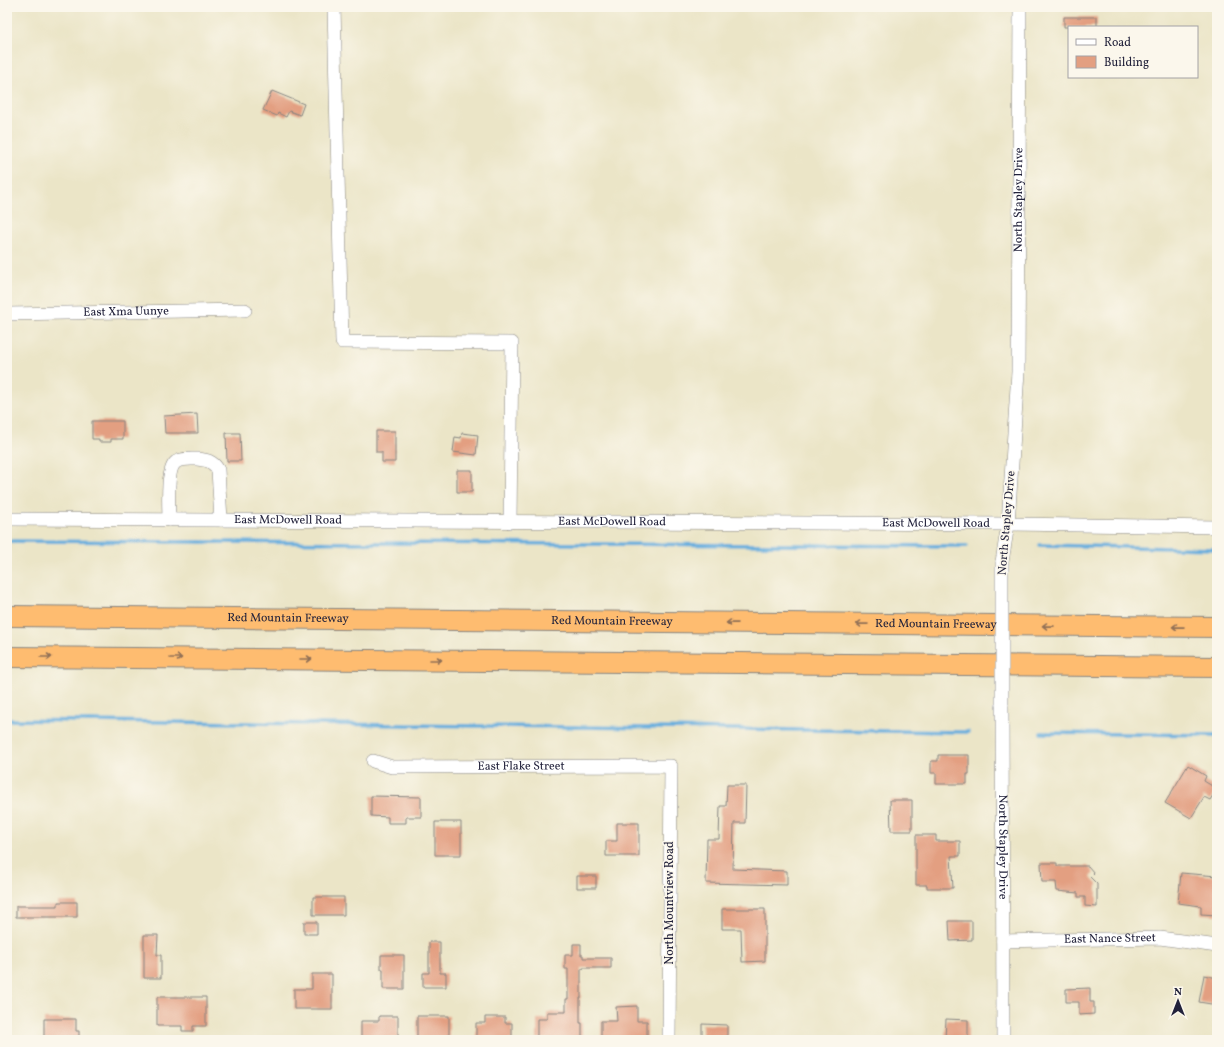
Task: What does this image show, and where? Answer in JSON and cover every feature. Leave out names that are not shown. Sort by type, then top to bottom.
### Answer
[{"type":"highway","name":"Red Mountain Freeway","points":[[7,616],[1217,627]]},
{"type":"highway","points":[[7,657],[1217,667]]},
{"type":"street","points":[[334,7],[342,342],[512,343],[510,522]]},
{"type":"street","name":"North Stapley Drive","points":[[1003,1040],[1002,562],[1008,524],[1018,372],[1020,7]]},
{"type":"street","name":"East Xma Uunye","points":[[7,314],[245,310]]},
{"type":"street","points":[[169,520],[170,472],[175,463],[183,459],[204,460],[214,463],[218,470],[221,520]]},
{"type":"street","name":"East McDowell Road","points":[[7,519],[1008,524],[1217,527]]},
{"type":"street","name":"East Flake Street","points":[[373,761],[392,767],[671,766]]},
{"type":"street","name":"North Mountview Road","points":[[669,1040],[671,766]]},
{"type":"street","name":"East Nance Street","points":[[1003,941],[1160,938],[1217,946]]},
{"type":"building","points":[[1064,17],[1097,17],[1097,26],[1064,27]]},
{"type":"building","points":[[272,91],[304,104],[300,115],[289,111],[286,117],[278,113],[277,116],[263,110]]},
{"type":"building","points":[[197,414],[198,433],[165,433],[164,416]]},
{"type":"building","points":[[92,421],[123,421],[123,439],[111,439],[111,442],[99,442],[99,439],[92,439]]},
{"type":"building","points":[[376,431],[395,431],[395,462],[382,462],[382,452],[376,452]]},
{"type":"building","points":[[226,433],[240,433],[241,461],[227,461]]},
{"type":"building","points":[[462,433],[478,435],[476,455],[453,452],[455,437],[461,438]]},
{"type":"building","points":[[457,470],[472,470],[472,492],[457,492]]},
{"type":"building","points":[[938,755],[969,755],[969,774],[967,774],[967,784],[936,784],[936,773],[931,773],[931,761],[938,761]]},
{"type":"building","points":[[1188,765],[1206,776],[1204,781],[1217,789],[1210,800],[1204,797],[1191,818],[1165,803]]},
{"type":"building","points":[[727,785],[746,785],[745,823],[734,823],[733,869],[787,871],[787,885],[706,883],[707,839],[719,839],[720,806],[726,806]]},
{"type":"building","points":[[371,796],[421,797],[421,817],[406,817],[406,823],[388,823],[388,817],[371,816]]},
{"type":"building","points":[[890,800],[912,800],[912,831],[891,831]]},
{"type":"building","points":[[435,822],[461,822],[461,855],[435,855]]},
{"type":"building","points":[[617,823],[639,823],[639,856],[606,856],[606,841],[617,841]]},
{"type":"building","points":[[916,835],[936,835],[936,841],[960,841],[960,856],[951,856],[953,888],[927,888],[927,885],[916,885]]},
{"type":"building","points":[[1041,863],[1057,863],[1057,866],[1088,866],[1094,873],[1090,877],[1097,884],[1097,907],[1085,906],[1085,897],[1078,897],[1078,893],[1057,891],[1056,882],[1042,882]]},
{"type":"building","points":[[1181,873],[1217,876],[1217,915],[1201,914],[1201,906],[1178,903]]},
{"type":"building","points":[[577,876],[596,876],[596,888],[577,888]]},
{"type":"building","points":[[313,897],[344,897],[344,915],[313,915]]},
{"type":"building","points":[[58,902],[77,902],[77,917],[16,917],[16,906],[58,906]]},
{"type":"building","points":[[722,909],[765,909],[765,961],[742,962],[741,929],[722,929]]},
{"type":"building","points":[[949,921],[972,921],[972,940],[950,941]]},
{"type":"building","points":[[304,922],[317,922],[317,934],[304,934]]},
{"type":"building","points":[[144,935],[158,935],[157,955],[161,955],[161,978],[144,978]]},
{"type":"building","points":[[429,942],[440,942],[440,973],[446,973],[446,987],[423,987],[423,973],[429,973]]},
{"type":"building","points":[[573,944],[581,944],[581,955],[583,955],[583,958],[611,958],[611,968],[581,969],[580,1023],[582,1023],[582,1039],[537,1039],[537,1019],[547,1019],[547,1012],[566,1012],[566,999],[568,999],[568,969],[565,969],[565,955],[573,955]]},
{"type":"building","points":[[381,955],[404,955],[404,989],[383,989]]},
{"type":"building","points":[[312,974],[332,974],[332,1009],[294,1009],[294,989],[312,989]]},
{"type":"building","points":[[1204,975],[1217,978],[1217,1005],[1199,1002]]},
{"type":"building","points":[[1090,988],[1090,1002],[1094,1002],[1094,1014],[1079,1015],[1079,1002],[1066,1002],[1066,989]]},
{"type":"building","points":[[157,997],[206,997],[206,1026],[193,1026],[193,1031],[182,1031],[182,1026],[157,1026]]},
{"type":"building","points":[[637,1006],[637,1021],[647,1021],[647,1039],[601,1040],[601,1021],[617,1021],[616,1007]]},
{"type":"building","points":[[379,1016],[398,1016],[398,1039],[361,1039],[361,1021],[379,1021]]},
{"type":"building","points":[[417,1016],[449,1016],[449,1040],[417,1039]]},
{"type":"building","points":[[485,1017],[505,1017],[505,1023],[512,1023],[512,1040],[476,1040],[476,1023],[485,1023]]},
{"type":"building","points":[[44,1019],[76,1019],[76,1031],[79,1031],[79,1040],[44,1040]]},
{"type":"building","points":[[946,1019],[968,1020],[968,1040],[945,1040]]},
{"type":"building","points":[[702,1024],[727,1025],[727,1040],[702,1040]]},
{"type":"waterway","points":[[7,541],[967,546]]},
{"type":"waterway","points":[[1040,545],[1217,549]]},
{"type":"waterway","points":[[7,720],[968,732]]},
{"type":"waterway","points":[[1041,733],[1217,735]]}]
